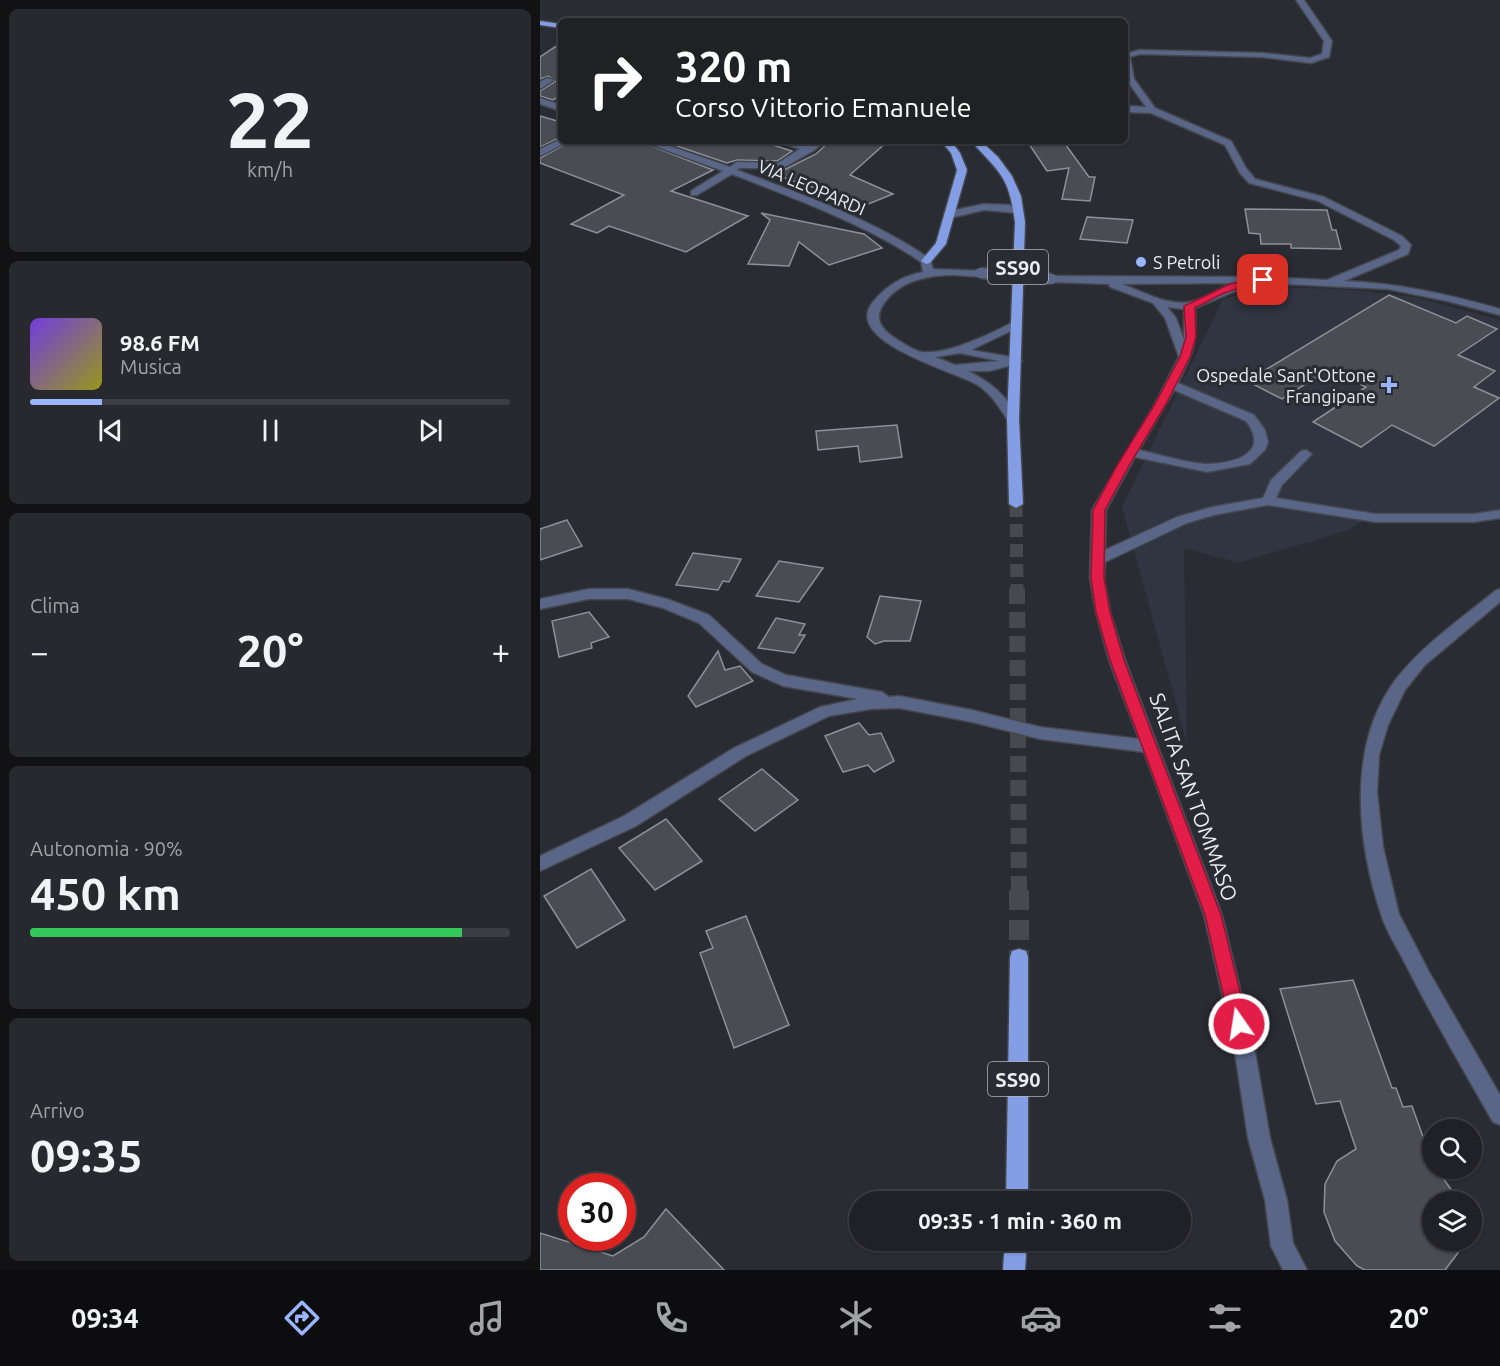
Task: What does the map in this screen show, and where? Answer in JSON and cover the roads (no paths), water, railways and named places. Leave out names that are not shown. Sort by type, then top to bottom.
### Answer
[{"type":"main road","points":[[540,23],[558,26]]},
{"type":"main road","points":[[927,267],[941,244],[962,170],[955,153],[948,144]]},
{"type":"main road","name":"SS90","points":[[979,144],[1004,167],[1017,198],[1017,324],[1013,419],[1016,504]]},
{"type":"main road","name":"SS90","points":[[1017,1191],[1019,957]]},
{"type":"main road","points":[[1014,1270],[1015,1251]]},
{"type":"street","points":[[1128,55],[1262,55],[1311,61],[1326,55],[1328,41],[1300,0]]},
{"type":"street","points":[[1128,68],[1130,79],[1152,110]]},
{"type":"street","points":[[540,87],[550,80]]},
{"type":"street","points":[[540,101],[558,107]]},
{"type":"street","points":[[1128,109],[1152,110],[1228,143],[1236,154],[1244,174],[1251,181],[1321,199],[1377,226],[1406,245],[1404,252],[1331,282]]},
{"type":"street","points":[[540,153],[558,144]]},
{"type":"street","name":"VIA LEOPARDI","points":[[655,144],[732,170],[817,204],[911,249],[927,267]]},
{"type":"street","points":[[793,144],[810,148]]},
{"type":"street","points":[[694,193],[737,165],[780,166],[816,144]]},
{"type":"street","points":[[950,214],[978,206],[1018,210]]},
{"type":"street","points":[[1013,419],[1003,399],[983,383],[947,365],[892,343],[880,334],[874,325],[873,316],[879,301],[890,291],[927,267],[952,271],[1099,281],[1263,280],[1388,286],[1448,298],[1500,312]]},
{"type":"street","points":[[1157,301],[1176,283],[1186,279],[1204,286],[1214,294]]},
{"type":"street","points":[[1099,281],[1157,301],[1190,306],[1204,302],[1214,294],[1233,286],[1263,280]]},
{"type":"street","points":[[1157,301],[1170,318],[1185,357]]},
{"type":"street","name":"SALITA SAN TOMMASO","points":[[1190,306],[1191,337],[1185,357],[1099,510],[1097,578],[1103,612],[1117,660],[1213,915],[1244,1046],[1259,1138],[1276,1200],[1282,1246],[1296,1270]]},
{"type":"street","points":[[922,356],[960,351],[984,343],[1017,324]]},
{"type":"street","points":[[960,351],[1016,361]]},
{"type":"street","points":[[947,365],[981,368],[1016,361]]},
{"type":"street","points":[[1131,452],[1207,468],[1245,460],[1254,456],[1259,450],[1262,442],[1259,430],[1250,418],[1171,384]]},
{"type":"street","points":[[1268,501],[1276,483],[1306,453]]},
{"type":"street","points":[[1098,560],[1182,520],[1212,511],[1268,501],[1376,518],[1474,518],[1500,514]]},
{"type":"street","points":[[540,604],[599,594],[628,594],[668,604],[704,619],[757,668],[783,680],[817,688],[856,692],[972,716],[1040,733],[1151,747]]},
{"type":"street","points":[[1500,594],[1420,661],[1399,687],[1380,725],[1371,755],[1369,792],[1374,847],[1390,915],[1422,978],[1500,1115]]},
{"type":"street","points":[[540,864],[630,821],[740,752],[826,711],[871,703],[899,702]]},
{"type":"tunnel","points":[[1016,504],[1017,589]]},
{"type":"tunnel","points":[[1017,588],[1019,892]]},
{"type":"tunnel","points":[[1019,892],[1019,957]]},
{"type":"place","name":"S Petroli","points":[[1141,262]]},
{"type":"place","name":"Ospedale Sant'Ottone Frangipane","points":[[1389,385]]}]
